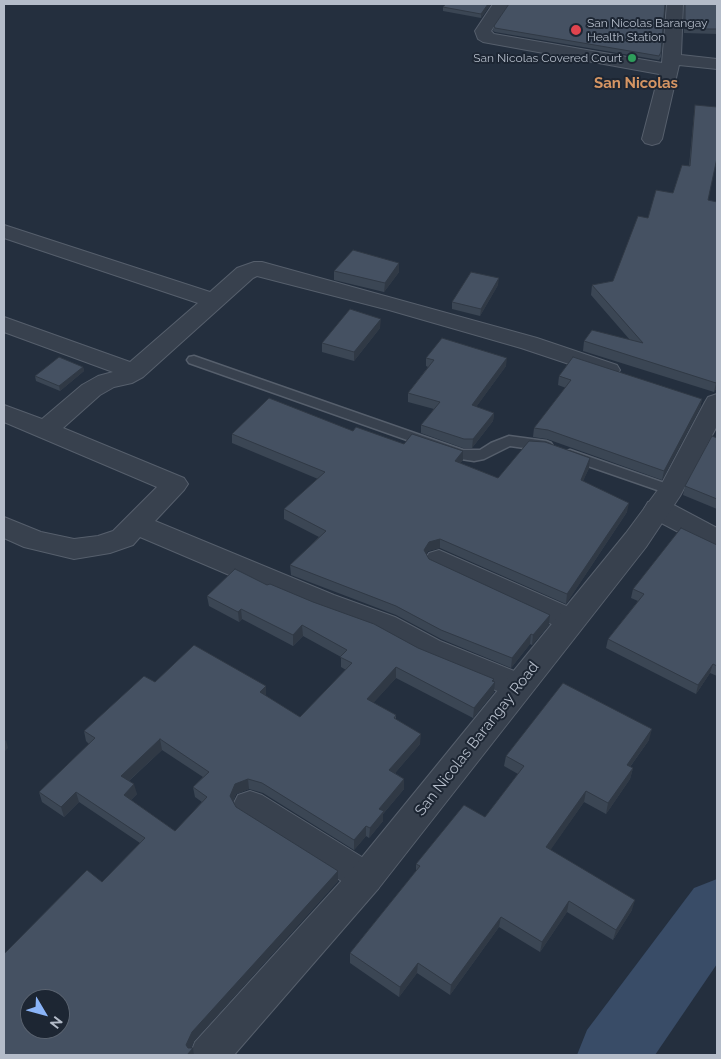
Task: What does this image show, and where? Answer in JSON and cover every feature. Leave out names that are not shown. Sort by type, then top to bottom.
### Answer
[{"type":"street","points":[[501,4],[483,31],[484,35],[489,38],[671,64],[717,64]]},
{"type":"street","points":[[652,139],[671,64],[675,4]]},
{"type":"street","points":[[4,231],[214,301]]},
{"type":"street","points":[[46,429],[91,390],[107,381],[123,378],[134,372],[245,274],[254,269],[262,269],[397,305],[529,343],[626,375]]},
{"type":"street","points":[[4,324],[134,372]]},
{"type":"street","name":"San Nicolas Barangay Road","points":[[209,1055],[366,878],[570,620],[636,540],[664,499],[711,401]]},
{"type":"street","points":[[4,412],[175,484],[123,538],[100,546],[74,549],[34,540],[4,527]]},
{"type":"street","points":[[664,499],[717,540]]},
{"type":"street","points":[[136,524],[324,603],[386,625],[429,649],[518,686]]},
{"type":"street","points":[[439,560],[570,620]]},
{"type":"street","points":[[250,806],[366,878]]},
{"type":"lane","points":[[194,360],[461,454],[474,456],[484,454],[496,446],[509,441],[546,446],[664,499]]},
{"type":"building","points":[[446,4],[488,4],[481,14],[443,7]]},
{"type":"building","points":[[509,4],[665,4],[661,52],[659,56],[495,28],[494,26]]},
{"type":"building","points":[[685,4],[717,4],[717,29],[685,29]]},
{"type":"building","points":[[695,105],[717,107],[717,158],[708,200],[717,202],[716,383],[584,341],[592,330],[643,343],[592,285],[613,281],[638,216],[648,218],[656,190],[673,193],[682,165],[690,166]]},
{"type":"building","points":[[353,250],[399,263],[385,283],[334,271]]},
{"type":"building","points":[[471,272],[499,278],[481,309],[452,302]]},
{"type":"building","points":[[350,309],[381,319],[354,352],[322,343]]},
{"type":"building","points":[[442,338],[507,358],[472,405],[494,413],[473,439],[464,439],[421,425],[440,402],[408,393],[434,360],[426,358]]},
{"type":"building","points":[[59,357],[83,367],[59,386],[35,376]]},
{"type":"building","points":[[573,357],[702,399],[664,471],[548,430],[534,428],[571,380],[559,376]]},
{"type":"building","points":[[269,398],[353,431],[356,427],[404,444],[412,434],[463,451],[455,461],[498,478],[529,441],[545,442],[590,458],[581,480],[629,503],[567,594],[440,539],[429,542],[424,550],[429,559],[550,615],[533,635],[531,634],[512,658],[441,630],[396,606],[290,565],[326,531],[284,509],[325,472],[232,434]]},
{"type":"building","points":[[712,436],[717,438],[717,499],[685,486]]},
{"type":"building","points":[[681,528],[717,545],[717,666],[713,664],[698,685],[608,639],[644,594],[633,589]]},
{"type":"building","points":[[235,569],[267,585],[270,584],[374,624],[418,648],[494,679],[492,681],[495,682],[474,708],[396,667],[367,699],[396,715],[394,718],[421,734],[389,770],[404,779],[379,809],[384,811],[370,828],[366,826],[354,840],[262,783],[248,779],[235,784],[230,796],[236,807],[338,871],[192,1032],[186,1045],[188,1048],[193,1048],[187,1055],[4,1055],[4,954],[87,870],[102,882],[145,838],[76,792],[61,807],[39,792],[95,738],[84,731],[144,676],[155,682],[194,645],[266,686],[260,692],[300,717],[352,663],[340,657],[347,650],[302,625],[293,635],[241,609],[238,612],[207,596]],"holes":[[[160,739],[209,772],[193,787],[207,797],[175,831],[124,795],[134,784],[121,776]]]},
{"type":"building","points":[[563,683],[652,729],[627,765],[633,768],[608,803],[586,791],[546,847],[635,900],[616,930],[569,901],[542,942],[501,917],[451,985],[418,963],[400,987],[350,953],[420,866],[416,864],[464,805],[485,817],[524,766],[506,756]]},
{"type":"waterway","points":[[613,1055],[717,909]]},
{"type":"place","name":"San Nicolas Barangay Health Station","points":[[576,30]]},
{"type":"place","name":"San Nicolas Covered Court","points":[[632,58]]},
{"type":"district","name":"San Nicolas","points":[[636,83]]}]
